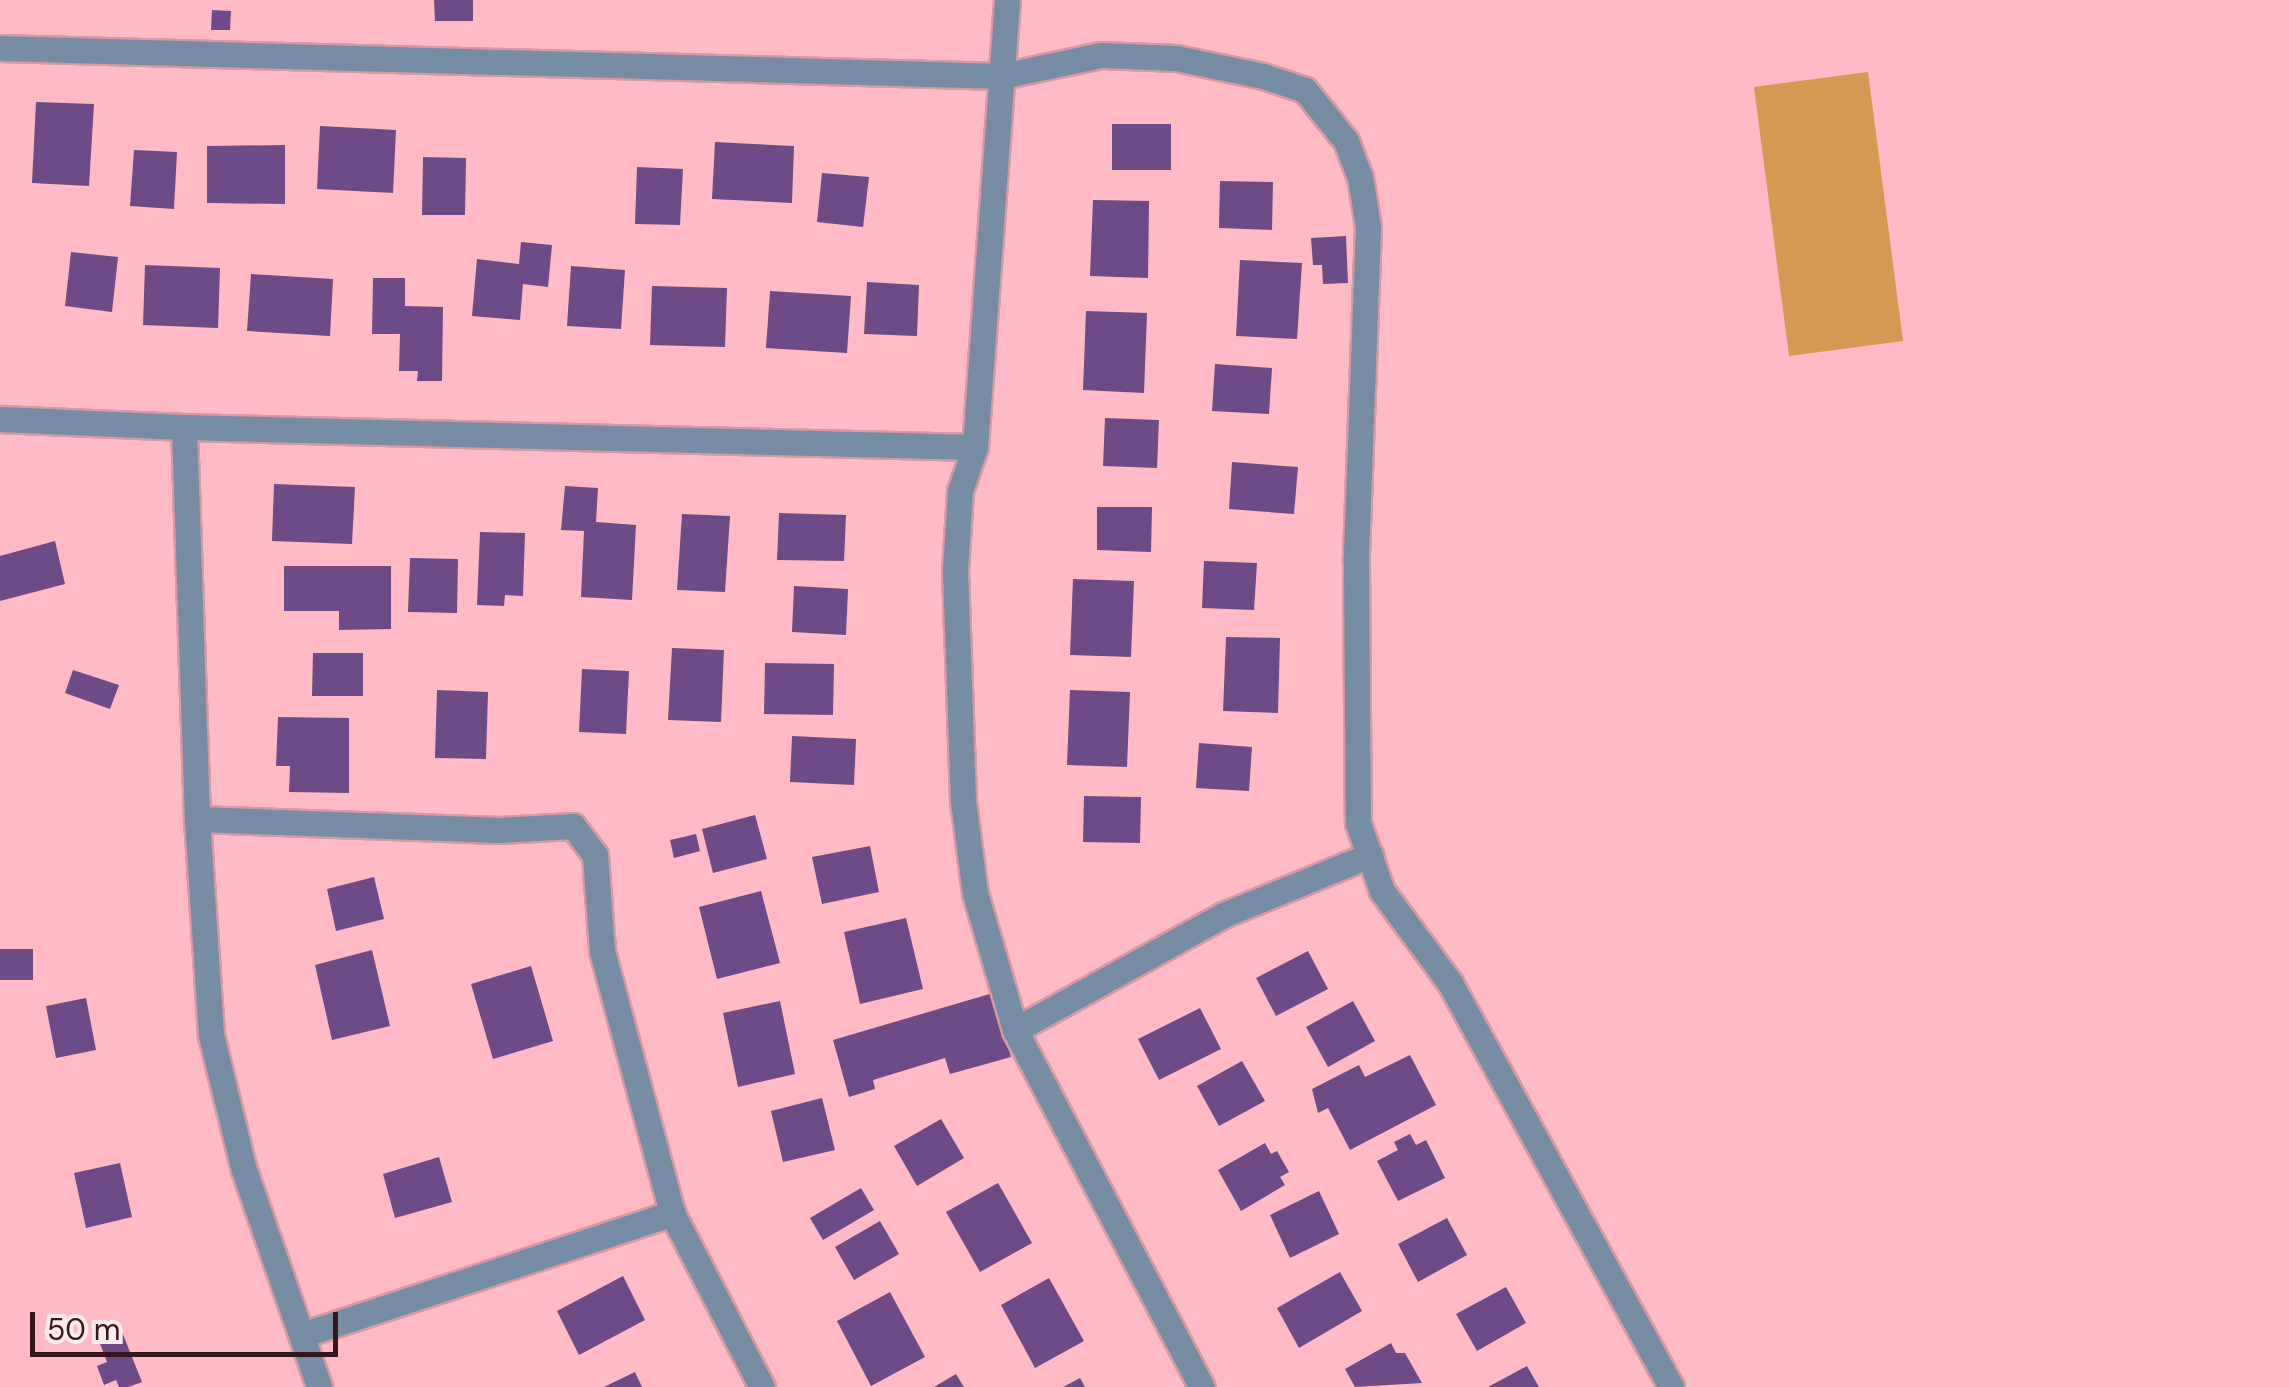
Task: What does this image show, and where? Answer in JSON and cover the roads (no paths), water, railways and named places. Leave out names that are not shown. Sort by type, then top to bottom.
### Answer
[{"type":"street","points":[[1007,0],[975,446],[960,491],[955,571],[963,801],[975,893],[1015,1030],[1202,1387]]},
{"type":"street","points":[[0,48],[1002,76],[1101,55],[1176,58],[1262,76],[1305,90],[1346,142],[1360,177],[1370,264],[1360,427],[1354,752],[1358,823],[1382,891],[1450,984],[1672,1387]]},
{"type":"street","points":[[0,418],[184,428],[975,446]]},
{"type":"street","points":[[184,428],[197,820],[210,1034],[244,1170],[318,1387]]},
{"type":"street","points":[[197,820],[499,830],[573,826],[595,855],[602,951],[672,1213],[762,1387]]},
{"type":"street","points":[[1015,1030],[1223,915],[1370,855]]},
{"type":"street","points":[[302,1335],[672,1213]]}]
